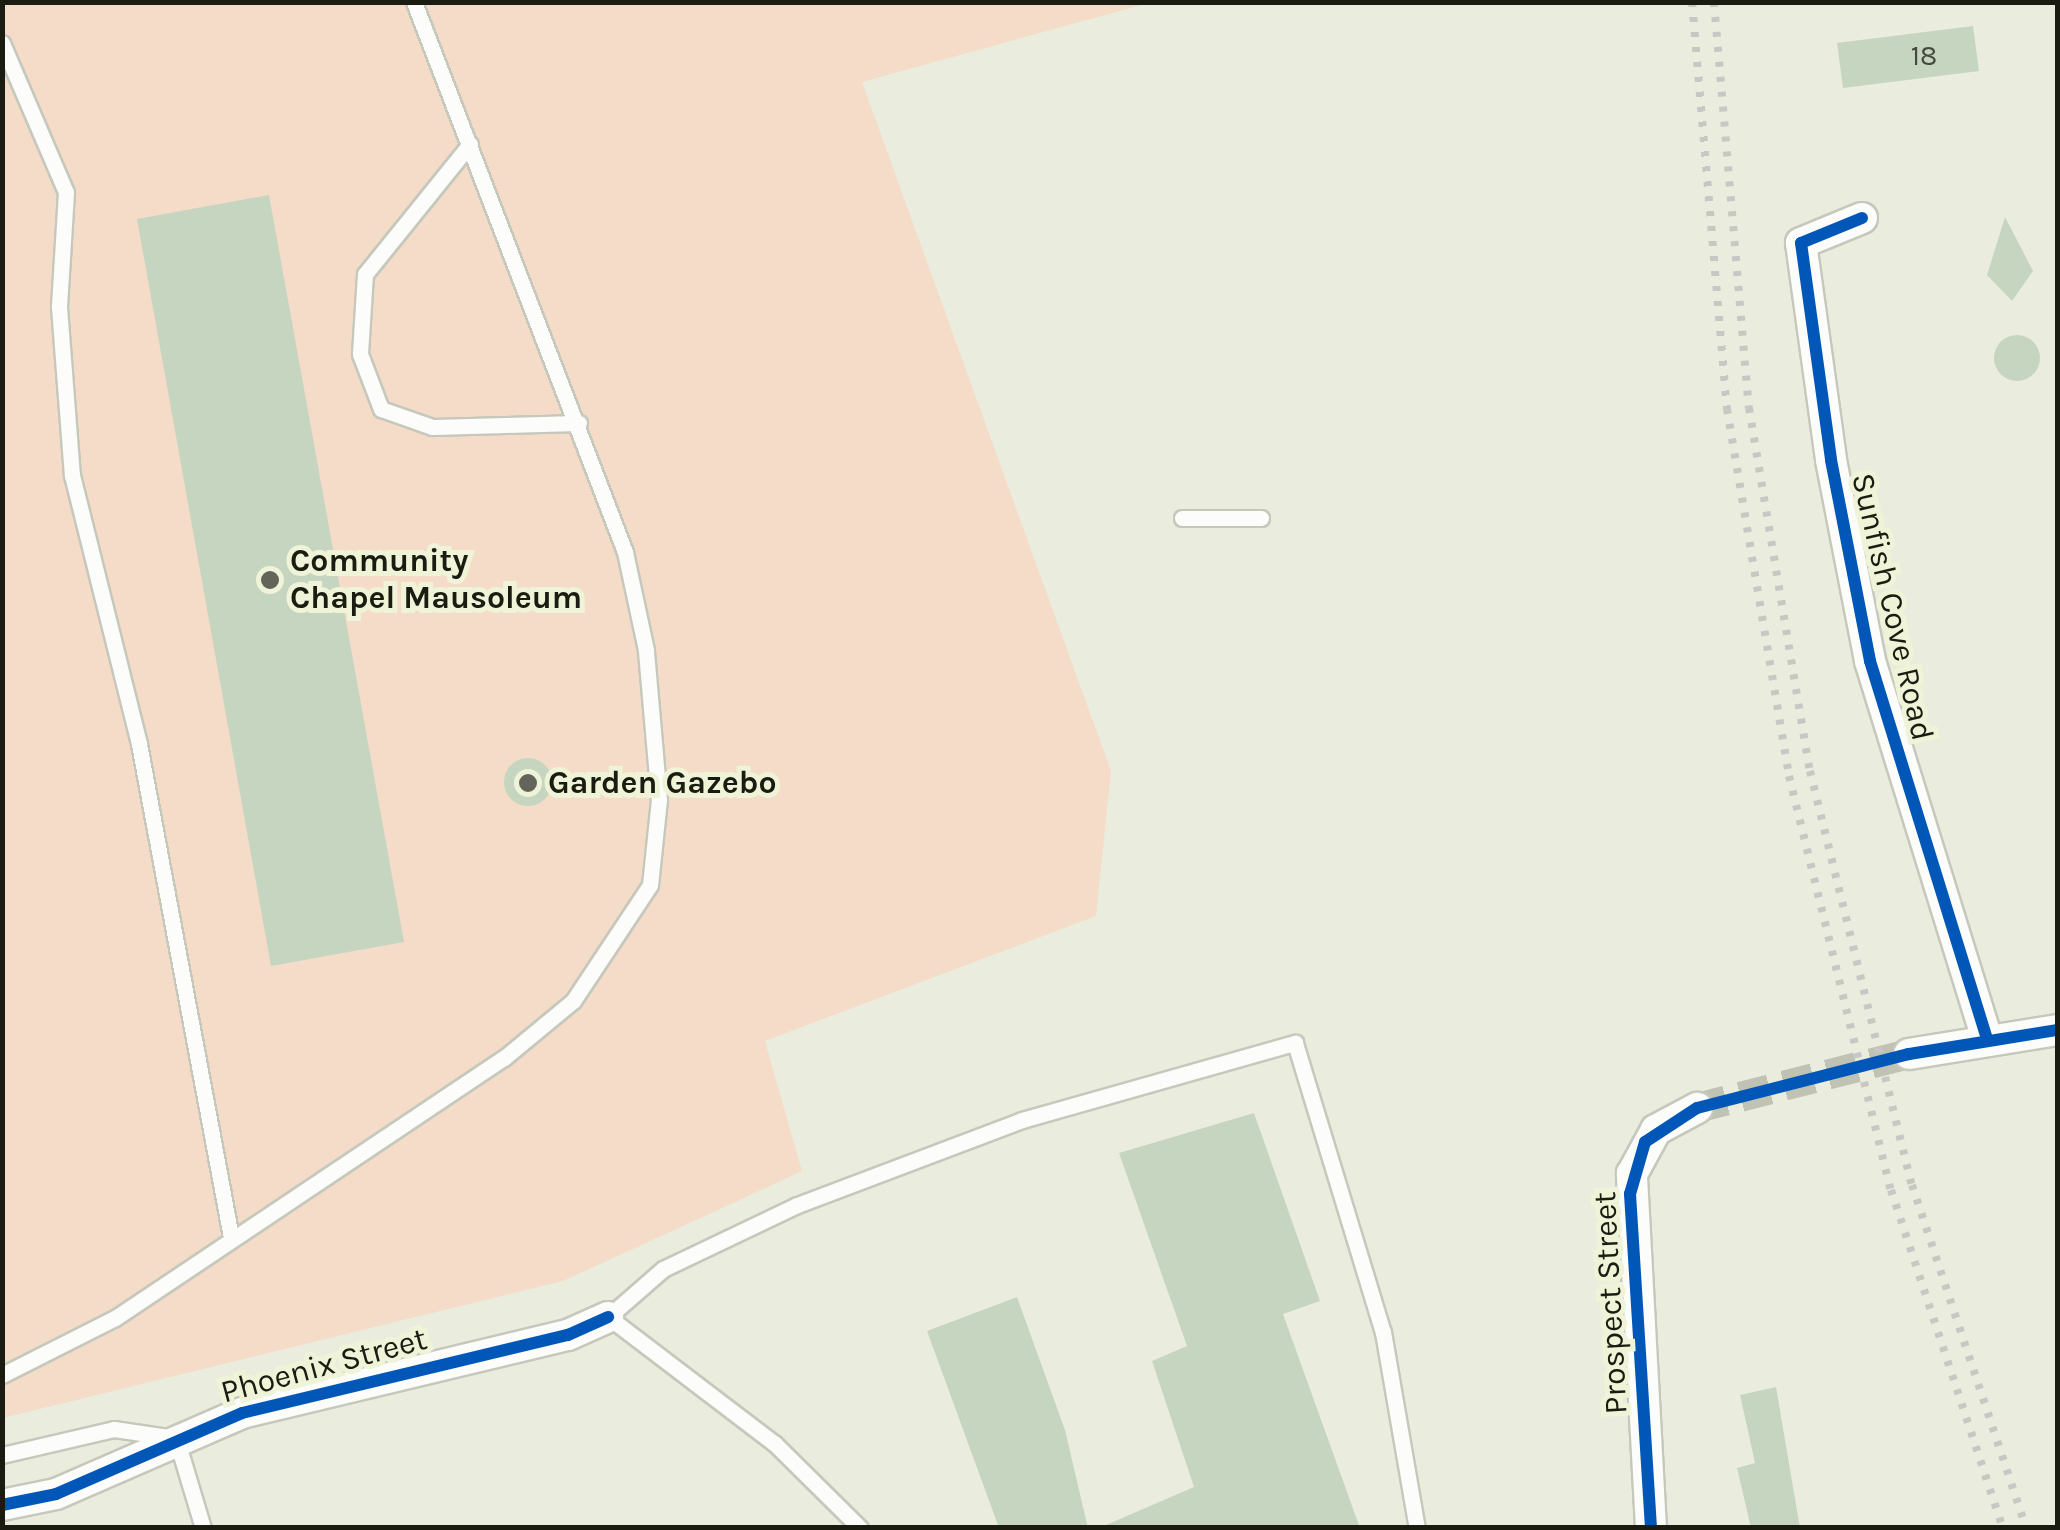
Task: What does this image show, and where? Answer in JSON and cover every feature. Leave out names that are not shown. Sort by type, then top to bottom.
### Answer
[{"type":"street","name":"Sunfish Cove Road","points":[[1862,218],[1801,243],[1831,460],[1870,662],[1988,1038]]},
{"type":"street","points":[[1909,1054],[1988,1038],[2058,1030]]},
{"type":"street","name":"Prospect Street","points":[[1651,1528],[1632,1174],[1656,1130],[1697,1108]]},
{"type":"street","name":"Phoenix Street","points":[[2,1505],[56,1494],[176,1438],[608,1318]]},
{"type":"lane","points":[[2,1375],[115,1318],[231,1236],[504,1058],[573,1001],[650,885],[659,800],[646,650],[625,552],[579,423],[414,2]]},
{"type":"lane","points":[[2,43],[66,192],[59,307],[72,475],[139,744],[231,1236]]},
{"type":"lane","points":[[470,144],[365,274],[360,354],[381,409],[432,427],[579,423]]},
{"type":"lane","points":[[1182,518],[1261,518]]},
{"type":"lane","points":[[860,1528],[774,1444],[608,1318],[663,1269],[797,1206],[1038,1115],[1295,1043],[1383,1332],[1417,1528]]},
{"type":"lane","points":[[2,1455],[114,1429],[176,1438],[203,1528]]},
{"type":"shaded area","points":[[3,3],[1149,3],[862,82],[1111,771],[1096,916],[765,1041],[802,1171],[742,1199],[563,1281],[3,1418]]},
{"type":"building","points":[[1973,26],[1979,71],[1843,88],[1837,43]]},
{"type":"building","name":"Community Chapel Mausoleum","points":[[269,195],[404,942],[271,966],[137,219]]},
{"type":"building","points":[[2005,217],[2033,271],[2012,301],[1987,275]]},
{"type":"building","points":[[2017,335],[2033,342],[2040,358],[2033,374],[2017,381],[2001,374],[1994,358],[2001,342]]},
{"type":"building","name":"Garden Gazebo","points":[[528,758],[545,765],[552,782],[545,799],[528,806],[511,799],[504,782],[511,765]]},
{"type":"building","points":[[1254,1113],[1320,1301],[1283,1314],[1360,1528],[1099,1528],[1194,1487],[1152,1361],[1187,1346],[1119,1153]]},
{"type":"building","points":[[1017,1297],[1065,1430],[1088,1528],[999,1528],[927,1331]]},
{"type":"building","points":[[1776,1387],[1800,1528],[1751,1528],[1737,1468],[1755,1463],[1740,1395]]},
{"type":"tunnel","points":[[1697,1108],[1909,1054]]},
{"type":"railway","points":[[1692,2],[1727,409],[1789,776],[1891,1190],[2003,1528]]},
{"type":"railway","points":[[1714,2],[1749,408],[1810,771],[1912,1185],[2026,1528]]},
{"type":"cycle path","points":[[1862,218],[1801,243],[1831,460],[1870,661],[1987,1039]]},
{"type":"cycle path","points":[[1651,1528],[1630,1194],[1645,1142],[1697,1108],[1909,1054],[2058,1030]]},
{"type":"cycle path","points":[[2,1505],[56,1494],[242,1413],[568,1335],[608,1317]]},
{"type":"place","name":"Community Chapel Mausoleum","points":[[270,580]]},
{"type":"place","name":"Garden Gazebo","points":[[528,783]]}]
